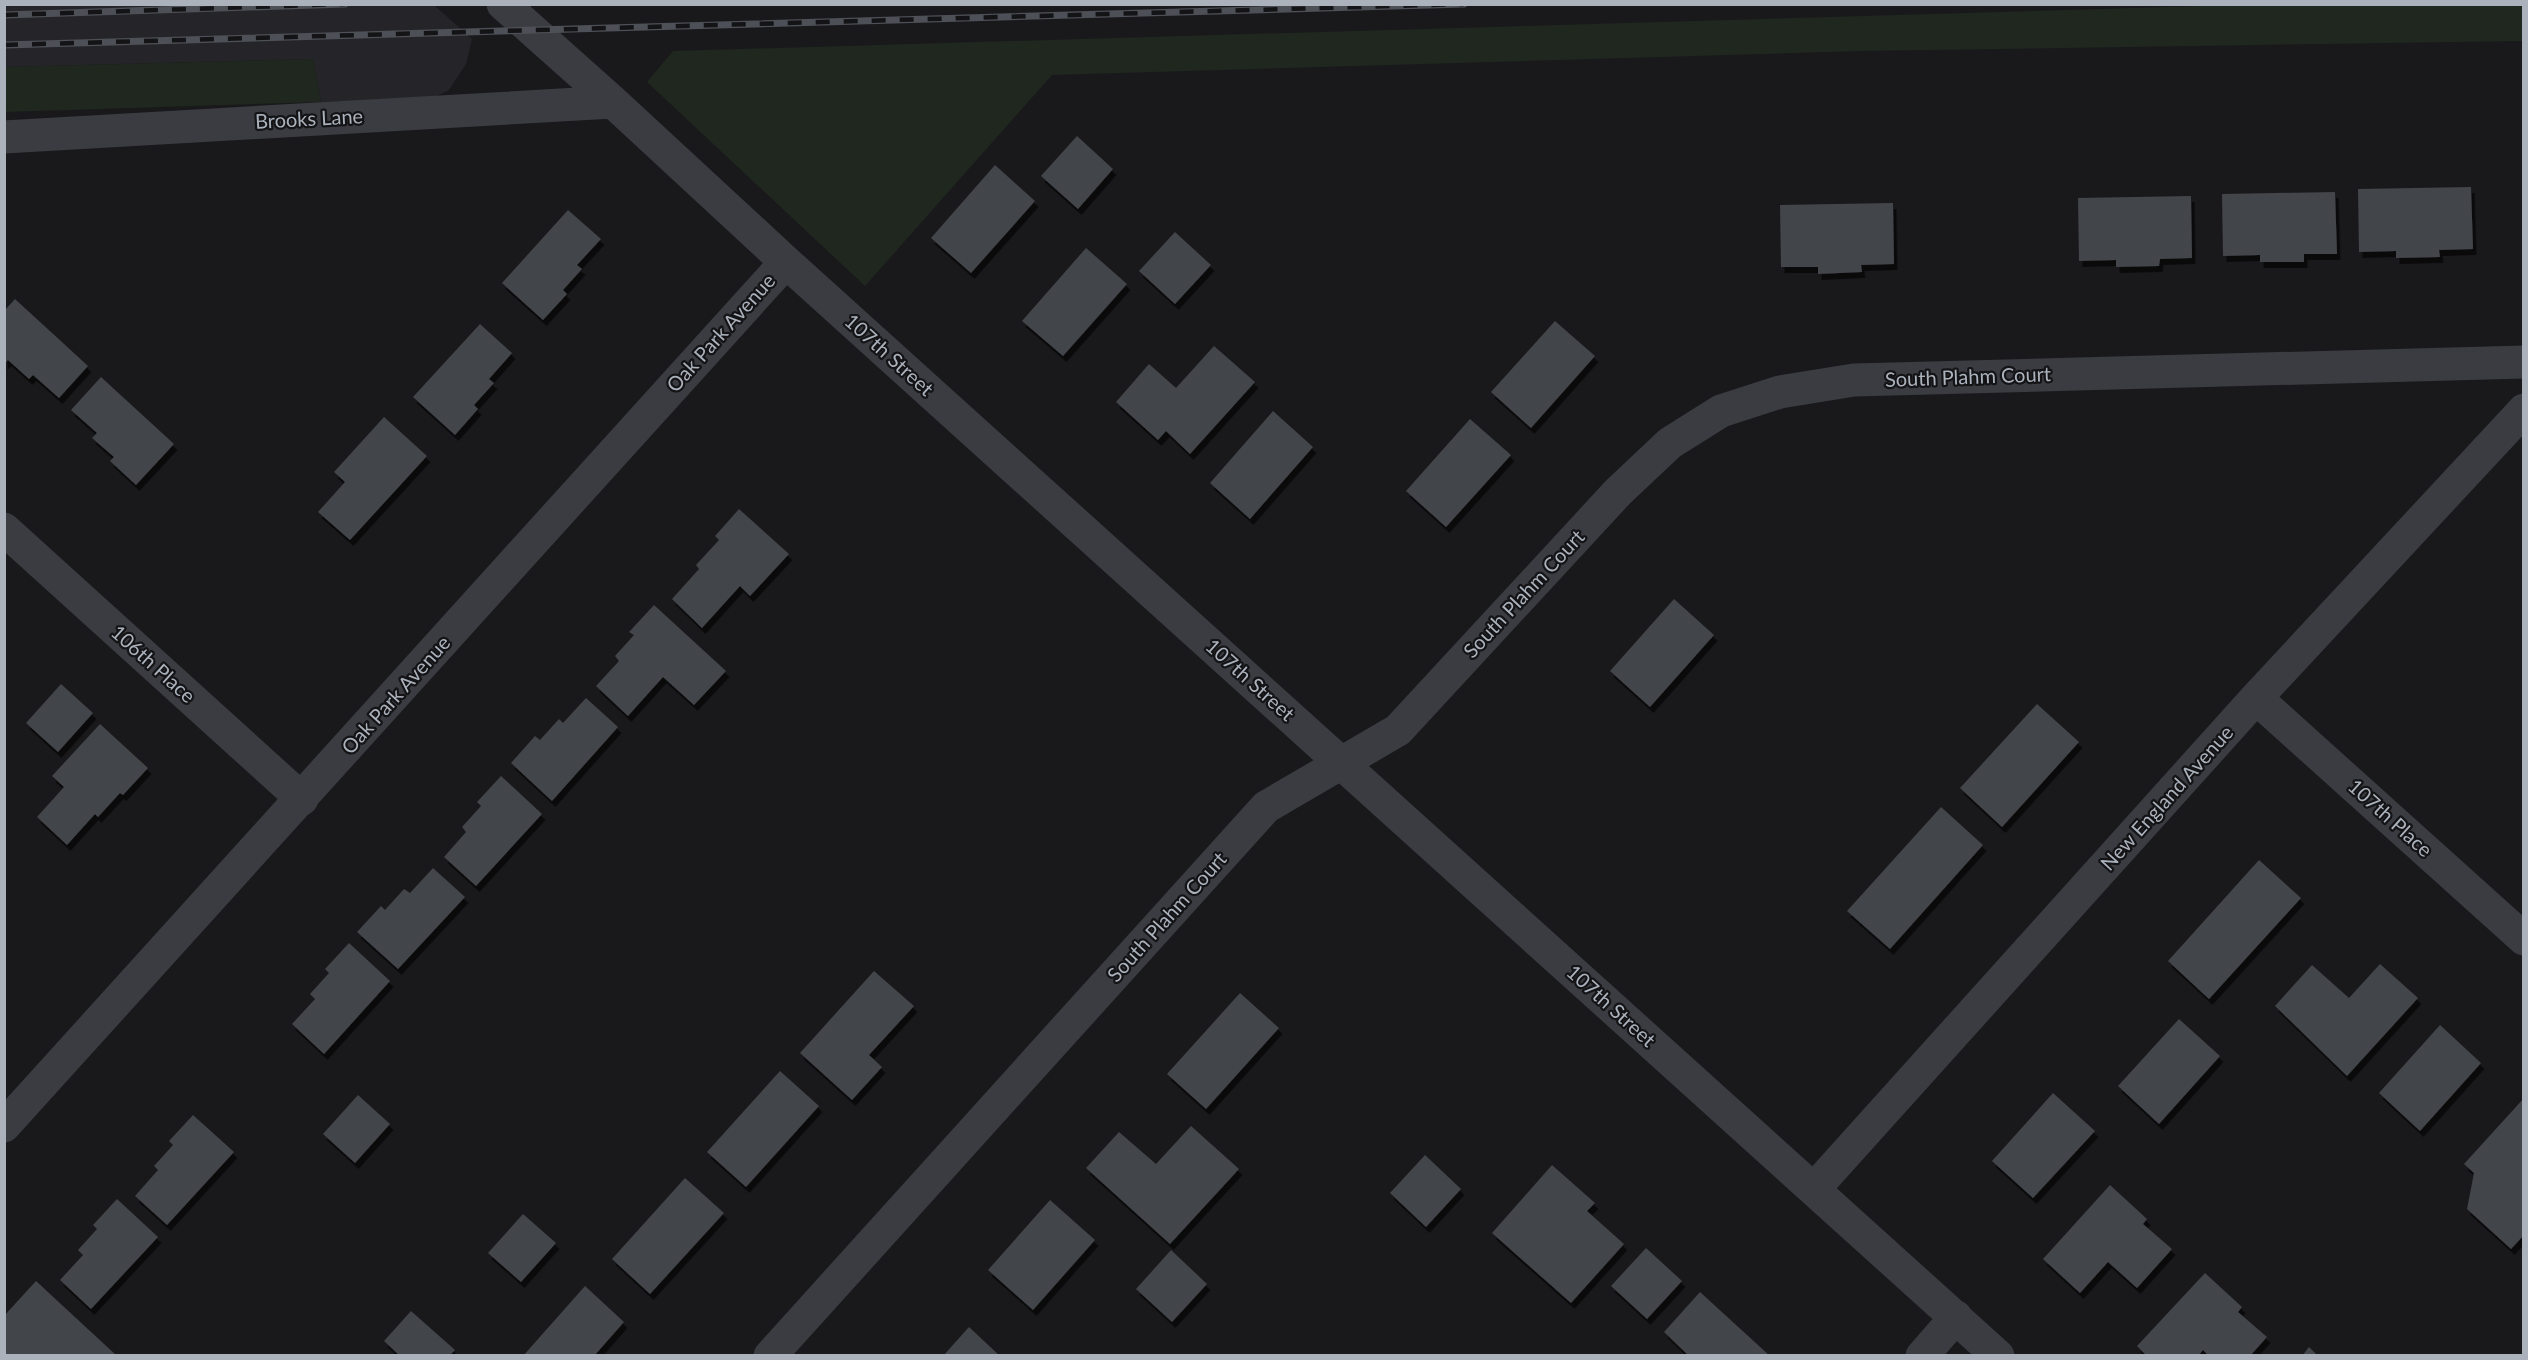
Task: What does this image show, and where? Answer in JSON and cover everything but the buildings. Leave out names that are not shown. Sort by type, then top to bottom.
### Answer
[{"type":"street","name":"107th Street","points":[[503,4],[1998,1356]]},
{"type":"street","name":"Brooks Lane","points":[[4,137],[614,102]]},
{"type":"street","name":"Oak Park Avenue","points":[[4,1126],[786,262]]},
{"type":"street","name":"South Plahm Court","points":[[770,1356],[1266,807],[1398,730],[1618,492],[1670,443],[1721,411],[1780,392],[1854,380],[2523,362]]},
{"type":"street","name":"New England Avenue","points":[[1814,1189],[2256,698],[2523,410]]},
{"type":"street","name":"106th Place","points":[[4,529],[302,799]]},
{"type":"street","name":"107th Place","points":[[2256,698],[2523,939]]},
{"type":"street","points":[[1922,1356],[1956,1317]]},
{"type":"shaded area","points":[[2270,4],[2523,5],[2523,41],[1861,51],[1052,75],[865,286],[647,82],[673,51]]},
{"type":"shaded area","points":[[4,5],[434,5],[472,39],[466,64],[449,90],[428,100],[321,102],[313,59],[5,67]]},
{"type":"shaded area","points":[[313,59],[321,102],[5,112],[5,67]]},
{"type":"railway","points":[[4,15],[345,4]]},
{"type":"railway","points":[[4,45],[1464,4]]}]
